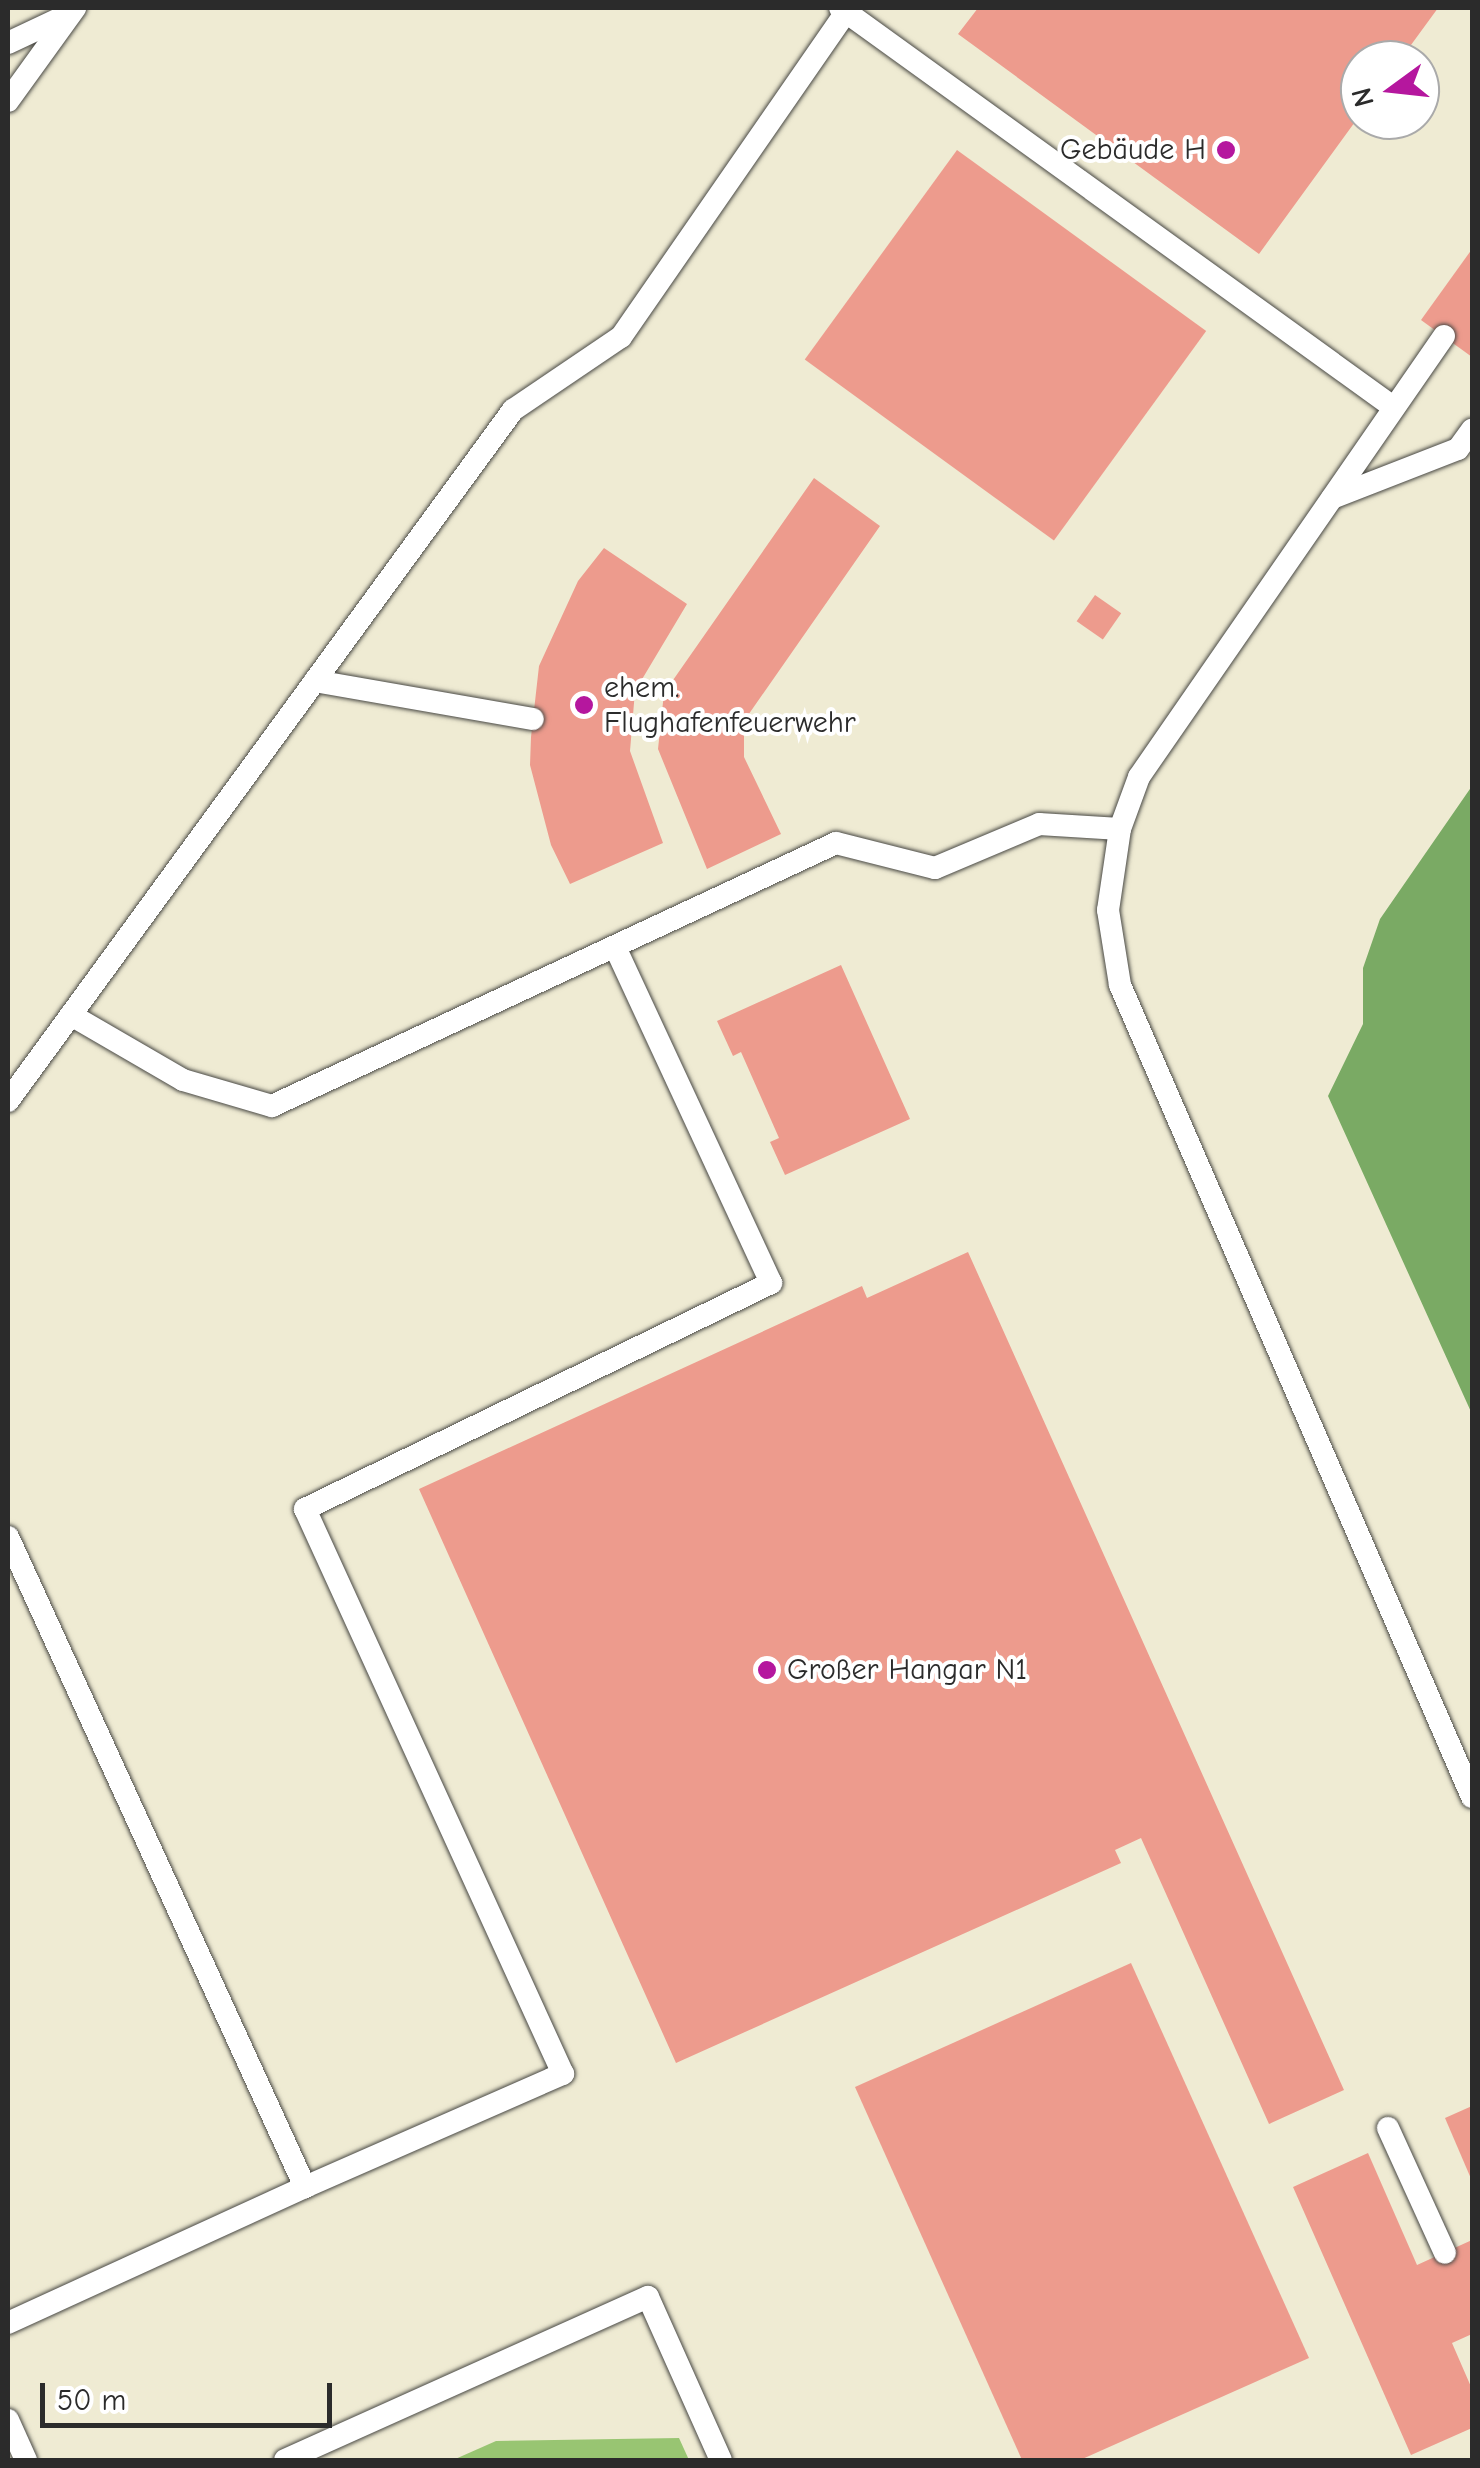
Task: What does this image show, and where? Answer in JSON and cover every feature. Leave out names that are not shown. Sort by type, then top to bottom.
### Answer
[{"type":"lane","points":[[8,42],[56,25],[74,8]]},
{"type":"lane","points":[[8,100],[74,8]]},
{"type":"lane","points":[[8,1102],[513,410],[621,337],[845,9],[1394,406]]},
{"type":"lane","points":[[1444,336],[1140,777],[1120,829],[1108,910],[1120,985],[1472,1798]]},
{"type":"lane","points":[[1332,498],[1458,449],[1472,430]]},
{"type":"lane","points":[[315,680],[532,719]]},
{"type":"lane","points":[[71,1015],[183,1080],[272,1106],[836,842],[935,868],[1039,824],[1120,829]]},
{"type":"lane","points":[[8,2323],[563,2074],[304,1509],[771,1284],[615,947]]},
{"type":"lane","points":[[8,1537],[305,2187]]},
{"type":"lane","points":[[1388,2128],[1445,2253]]},
{"type":"lane","points":[[285,2460],[648,2296],[720,2460]]},
{"type":"lane","points":[[8,2420],[26,2460]]},
{"type":"green space","points":[[1472,786],[1472,1414],[1328,1096],[1363,1024],[1363,968],[1380,919]]},
{"type":"green space","points":[[679,2438],[689,2460],[453,2460],[496,2441]]},
{"type":"building","name":"Gebäude H","points":[[978,8],[1438,8],[1415,40],[1340,40],[1342,140],[1259,254],[958,34]]},
{"type":"building","points":[[957,150],[1206,331],[1054,541],[805,360]]},
{"type":"building","points":[[1472,249],[1472,357],[1421,320]]},
{"type":"building","points":[[814,478],[880,526],[744,721],[744,757],[781,834],[707,869],[658,749],[664,693]]},
{"type":"building","name":"ehem. Flughafenfeuerwehr","points":[[604,548],[687,604],[635,691],[630,751],[663,843],[570,884],[551,845],[530,765],[531,737],[539,666],[578,581]]},
{"type":"building","points":[[1095,595],[1121,613],[1103,640],[1077,621]]},
{"type":"building","points":[[841,965],[910,1119],[785,1175],[770,1142],[779,1138],[741,1052],[733,1056],[717,1021]]},
{"type":"building","name":"Großer Hangar N1","points":[[968,1252],[1344,2090],[1269,2124],[1141,1838],[1115,1850],[1121,1863],[676,2063],[419,1489],[862,1286],[867,1298]]},
{"type":"building","points":[[1131,1963],[1309,2358],[1080,2460],[1022,2460],[855,2087]]},
{"type":"building","points":[[1472,2106],[1472,2181],[1445,2118]]},
{"type":"building","points":[[1368,2153],[1417,2265],[1472,2240],[1472,2334],[1452,2343],[1472,2389],[1472,2428],[1411,2455],[1293,2187]]},
{"type":"place","name":"Gebäude H","points":[[1226,150]]},
{"type":"place","name":"ehem. Flughafenfeuerwehr","points":[[584,705]]},
{"type":"place","name":"Großer Hangar N1","points":[[767,1670]]}]
